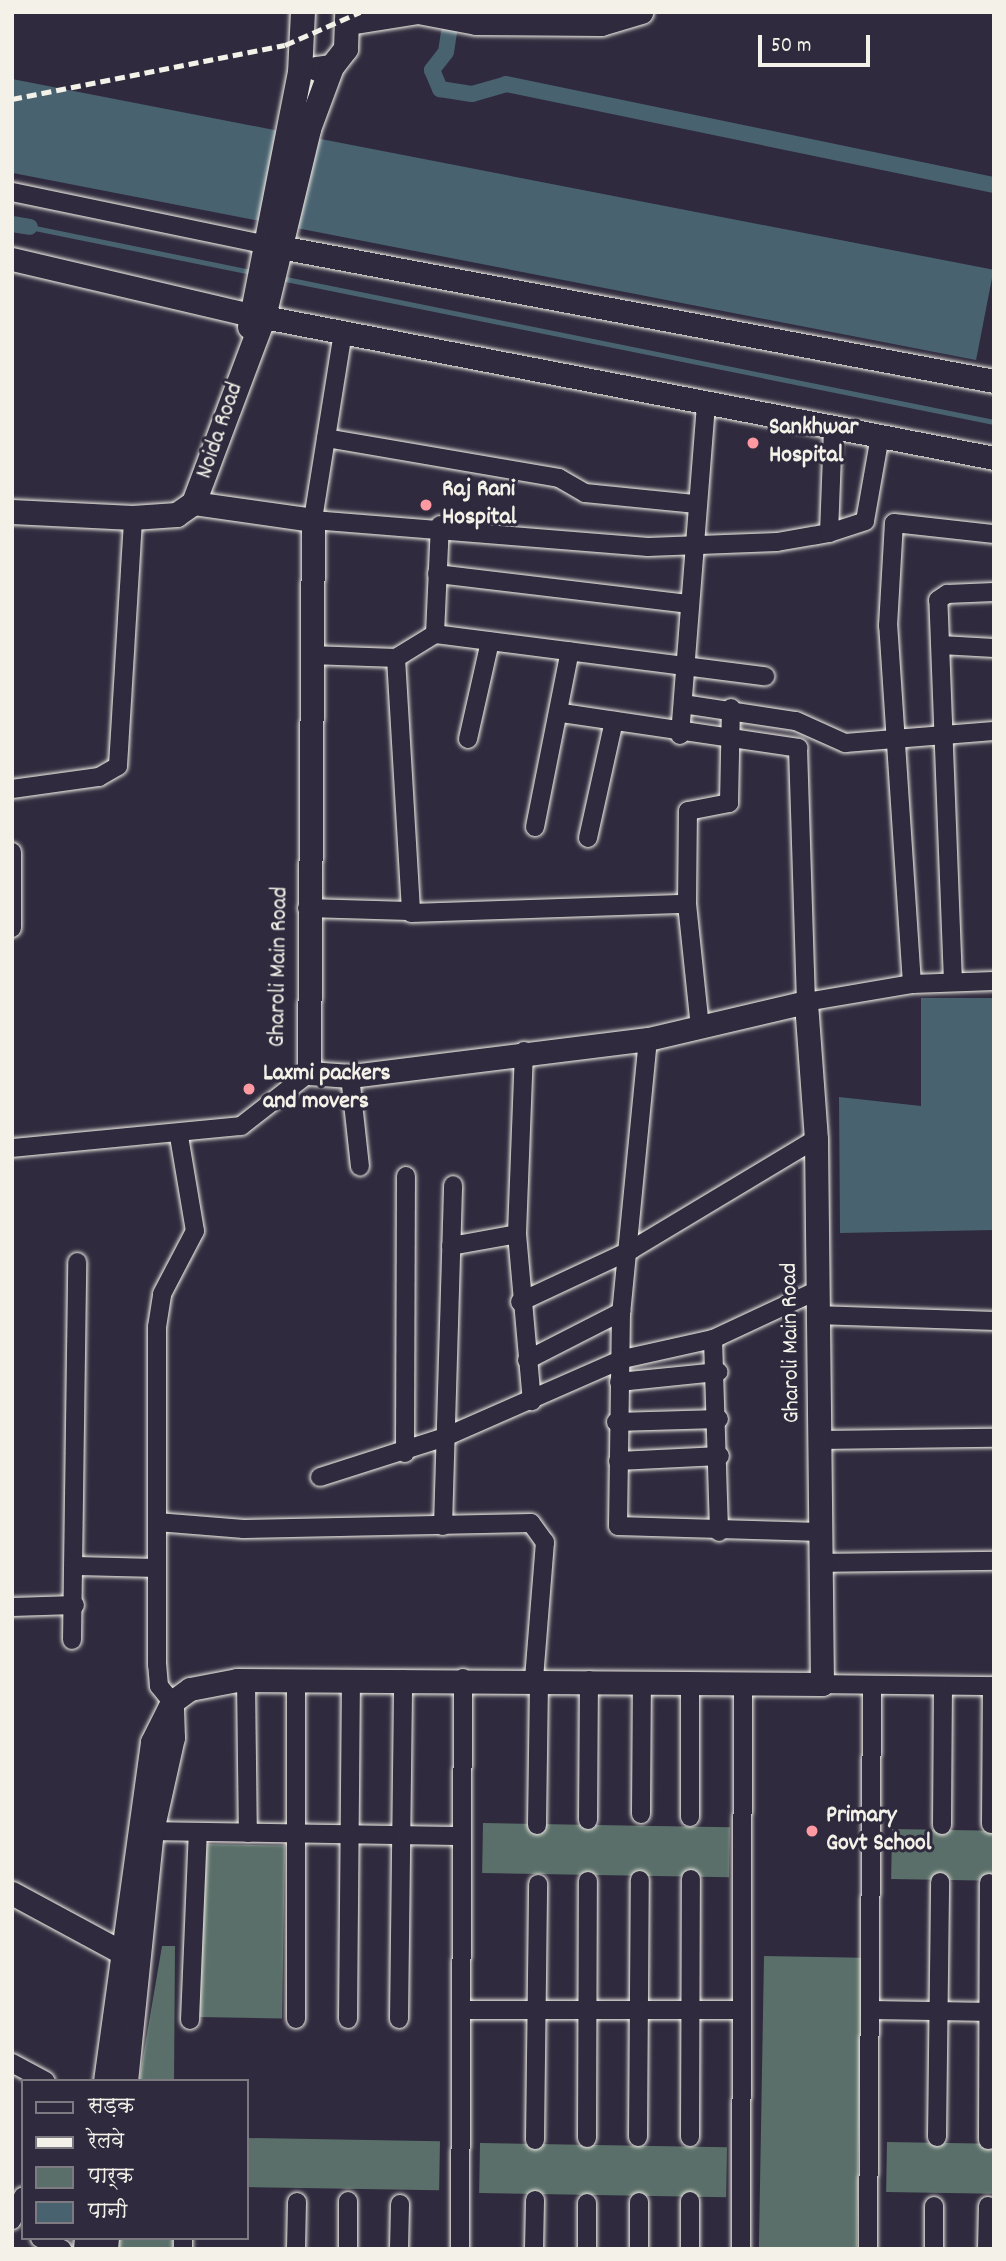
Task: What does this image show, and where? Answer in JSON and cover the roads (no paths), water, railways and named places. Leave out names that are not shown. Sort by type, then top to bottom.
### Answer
[{"type":"main road","name":"Noida Road","points":[[12,512],[133,518],[177,515],[194,503],[250,341],[273,250],[300,128],[303,12]]},
{"type":"main road","name":"Noida Road","points":[[300,128],[332,66],[345,49],[348,18]]},
{"type":"main road","points":[[300,51],[316,69],[332,66]]},
{"type":"street","points":[[348,18],[429,13],[476,23],[558,18],[601,24],[640,12]]},
{"type":"street","points":[[12,192],[273,250],[994,381]]},
{"type":"street","points":[[12,259],[259,307],[343,332],[994,458]]},
{"type":"street","points":[[313,520],[343,332]]},
{"type":"street","points":[[680,735],[687,666],[692,546],[706,402]]},
{"type":"street","points":[[829,533],[833,428]]},
{"type":"street","points":[[865,521],[880,436]]},
{"type":"street","points":[[326,438],[559,478],[585,493],[696,504]]},
{"type":"street","points":[[194,503],[313,520],[440,525],[692,546],[829,533],[865,521],[994,534]]},
{"type":"street","points":[[12,789],[22,783],[99,777],[118,766],[133,518]]},
{"type":"street","name":"Gharoli Main Road","points":[[313,520],[307,908],[309,1073],[349,1076],[524,1051],[648,1039],[806,1002],[912,984],[994,981]]},
{"type":"street","points":[[894,523],[888,625],[892,741],[912,984]]},
{"type":"street","points":[[435,635],[440,525]]},
{"type":"street","points":[[438,574],[689,604]]},
{"type":"street","points":[[953,982],[947,732],[941,645],[942,596],[994,592]]},
{"type":"street","points":[[311,656],[396,658],[435,635],[765,676]]},
{"type":"street","points":[[468,739],[490,641]]},
{"type":"street","points":[[941,645],[994,648]]},
{"type":"street","points":[[535,827],[562,713],[570,651]]},
{"type":"street","points":[[396,658],[409,911]]},
{"type":"street","points":[[683,704],[732,708],[796,720],[845,743],[892,741],[947,732],[994,731]]},
{"type":"street","points":[[700,1027],[687,904],[688,811],[729,803],[732,708]]},
{"type":"street","points":[[562,713],[680,735],[799,748],[806,1002]]},
{"type":"street","points":[[588,838],[614,721]]},
{"type":"street","points":[[12,852],[12,928]]},
{"type":"street","points":[[307,908],[409,911],[687,904]]},
{"type":"street","name":"Gharoli Main Road","points":[[806,1002],[816,1139],[822,1684]]},
{"type":"street","points":[[648,1039],[633,1148],[631,1250],[621,1312],[623,1359],[616,1422],[620,1529],[820,1532]]},
{"type":"street","points":[[524,1051],[517,1234],[520,1302],[531,1401]]},
{"type":"street","points":[[12,1148],[179,1136],[248,1123],[309,1073]]},
{"type":"street","points":[[349,1076],[360,1166]]},
{"type":"street","points":[[125,2079],[130,1957],[144,1831],[173,1737],[172,1702],[158,1675],[158,1310],[195,1231],[179,1136]]},
{"type":"street","points":[[520,1302],[631,1250],[816,1139]]},
{"type":"street","points":[[405,1453],[406,1176]]},
{"type":"street","points":[[443,1527],[453,1185]]},
{"type":"street","points":[[451,1246],[517,1234]]},
{"type":"street","points":[[72,1640],[77,1566],[77,1262]]},
{"type":"street","points":[[320,1477],[405,1453],[531,1401],[623,1359],[713,1339],[818,1290]]},
{"type":"street","points":[[527,1360],[621,1312]]},
{"type":"street","points":[[817,1315],[994,1321]]},
{"type":"street","points":[[713,1339],[718,1372],[719,1532]]},
{"type":"street","points":[[619,1382],[718,1372]]},
{"type":"street","points":[[616,1422],[719,1419]]},
{"type":"street","points":[[819,1440],[994,1438]]},
{"type":"street","points":[[618,1461],[720,1457]]},
{"type":"street","points":[[157,1522],[244,1529],[443,1527],[531,1523],[543,1532],[536,1679],[537,1825]]},
{"type":"street","points":[[820,1563],[994,1561]]},
{"type":"street","points":[[77,1566],[157,1568]]},
{"type":"street","points":[[12,1607],[75,1605]]},
{"type":"street","points":[[399,2019],[403,1678]]},
{"type":"street","points":[[172,1702],[206,1683],[246,1679],[463,1678],[993,1686],[991,1824]]},
{"type":"street","points":[[460,2249],[463,1678]]},
{"type":"street","points":[[246,1679],[248,1833]]},
{"type":"street","points":[[296,1679],[296,2020]]},
{"type":"street","points":[[348,2019],[351,1679]]},
{"type":"street","points":[[587,1819],[589,1680]]},
{"type":"street","points":[[641,1814],[642,1681]]},
{"type":"street","points":[[690,1682],[690,1817]]},
{"type":"street","points":[[741,2249],[743,1683]]},
{"type":"street","points":[[868,2249],[872,1685]]},
{"type":"street","points":[[942,1825],[943,1686]]},
{"type":"street","points":[[144,1831],[462,1836]]},
{"type":"street","points":[[190,2020],[198,1832]]},
{"type":"street","points":[[690,2137],[691,1879]]},
{"type":"street","points":[[638,2137],[640,1880]]},
{"type":"street","points":[[587,2138],[588,1881]]},
{"type":"street","points":[[937,2137],[940,1882]]},
{"type":"street","points":[[988,2140],[991,2012],[989,1883]]},
{"type":"street","points":[[535,2140],[538,1884]]},
{"type":"street","points":[[12,1893],[130,1957]]},
{"type":"street","points":[[105,2079],[130,1957]]},
{"type":"street","points":[[461,2010],[741,2010]]},
{"type":"street","points":[[870,2010],[991,2012]]},
{"type":"street","points":[[12,2063],[42,2079]]},
{"type":"street","points":[[534,2249],[535,2200]]},
{"type":"street","points":[[12,2222],[21,2201]]},
{"type":"street","points":[[348,2201],[348,2249]]},
{"type":"street","points":[[690,2201],[690,2249]]},
{"type":"street","points":[[296,2249],[297,2202]]},
{"type":"street","points":[[639,2202],[639,2249]]},
{"type":"street","points":[[587,2203],[587,2249]]},
{"type":"street","points":[[399,2249],[400,2204]]},
{"type":"street","points":[[934,2206],[934,2249]]},
{"type":"street","points":[[988,2206],[988,2249]]},
{"type":"street","points":[[44,2240],[62,2249]]},
{"type":"water","points":[[12,79],[994,270],[976,360],[12,173]]},
{"type":"water","points":[[921,998],[994,998],[994,1230],[840,1233],[839,1097],[921,1106]]},
{"type":"waterway","points":[[452,12],[446,52],[432,70],[440,89],[472,94],[506,84],[994,185]]},
{"type":"waterway","points":[[12,224],[30,227]]},
{"type":"waterway","points":[[30,227],[252,272]]},
{"type":"waterway","points":[[281,278],[994,422]]},
{"type":"railway","points":[[12,99],[285,45],[360,12]]},
{"type":"place","name":"Sankhwar Hospital","points":[[753,443]]},
{"type":"place","name":"Raj Rani Hospital","points":[[426,505]]},
{"type":"place","name":"Laxmi packers and movers","points":[[249,1089]]},
{"type":"place","name":"Primary Govt School","points":[[812,1831]]}]
